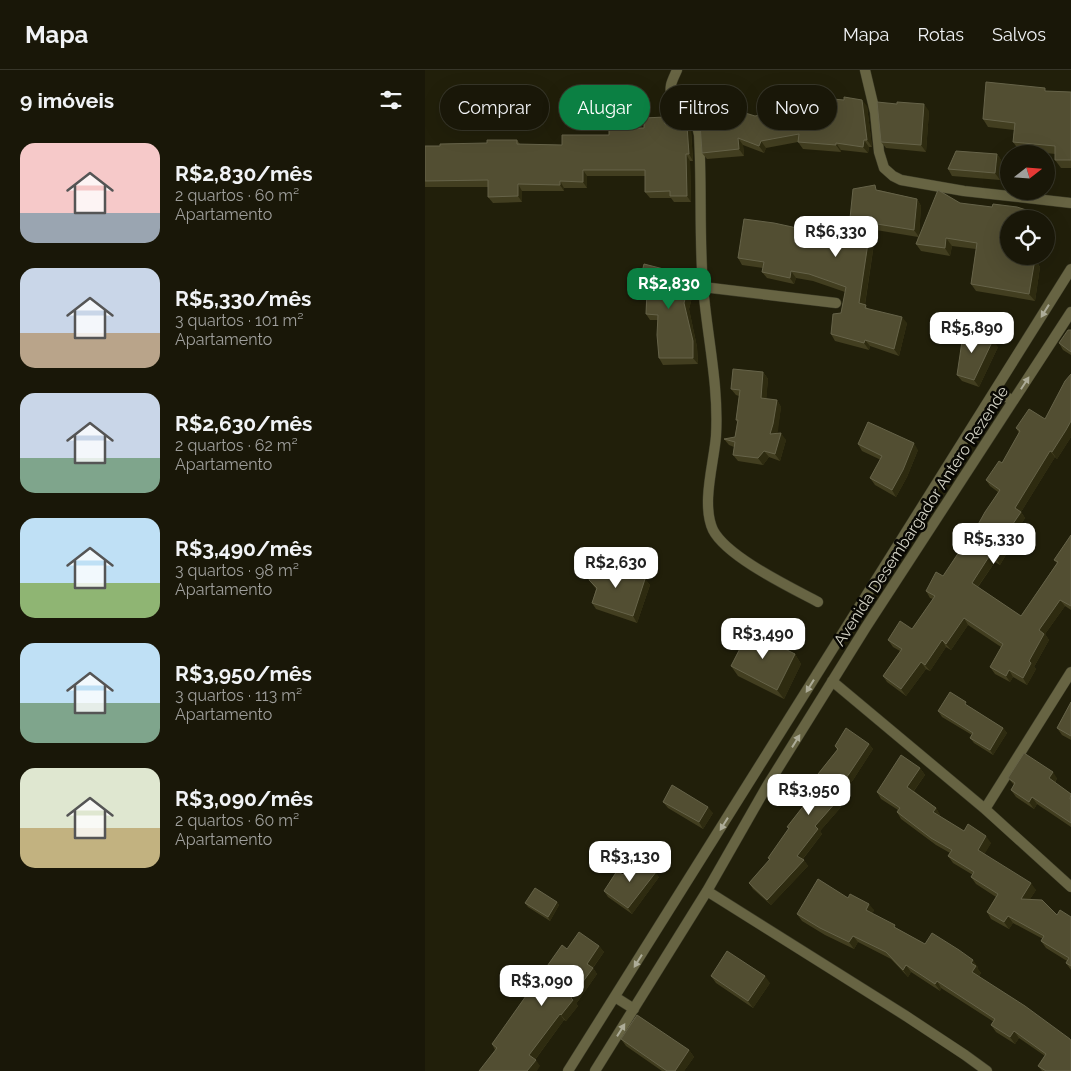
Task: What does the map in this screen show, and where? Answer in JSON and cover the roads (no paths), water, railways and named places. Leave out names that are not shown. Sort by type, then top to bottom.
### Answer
[{"type":"street","points":[[677,70],[671,86],[673,96],[676,104],[691,117],[699,135],[703,286],[717,397],[715,453],[709,514],[713,529],[721,541],[746,561],[818,602]]},
{"type":"street","points":[[865,70],[875,112],[879,152],[884,168],[893,176],[901,180],[964,191],[1071,203]]},
{"type":"street","name":"Avenida Desembargador Antero Rezende","points":[[568,1071],[1071,269]]},
{"type":"street","points":[[703,286],[836,303]]},
{"type":"street","name":"Avenida Desembargador Antero Rezende","points":[[595,1071],[707,891],[767,786],[871,618],[1071,312]]},
{"type":"street","points":[[995,390],[1013,401]]},
{"type":"street","points":[[985,809],[1071,672]]},
{"type":"street","points":[[832,681],[985,809],[1071,887]]},
{"type":"street","points":[[792,715],[806,724]]},
{"type":"street","points":[[753,778],[767,786]]},
{"type":"street","points":[[707,891],[906,1016],[987,1071]]},
{"type":"street","points":[[615,997],[634,1009]]}]
